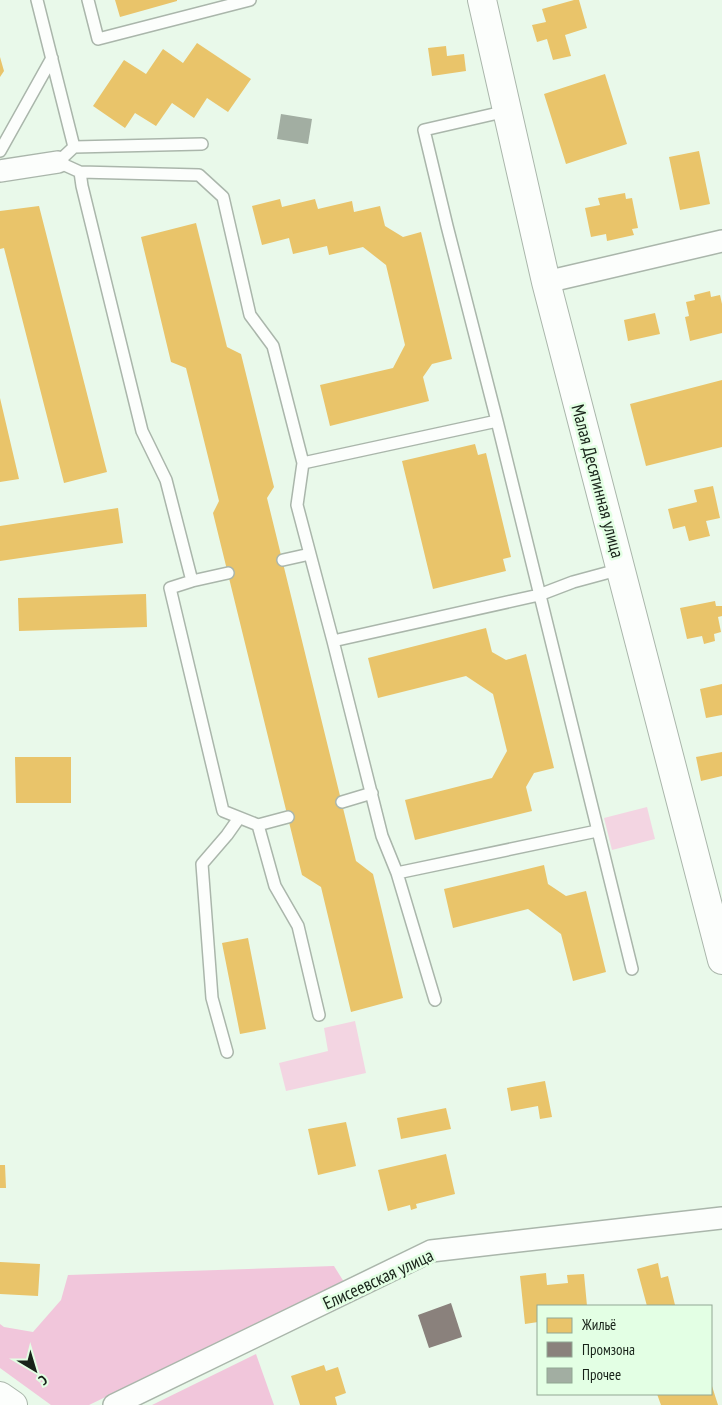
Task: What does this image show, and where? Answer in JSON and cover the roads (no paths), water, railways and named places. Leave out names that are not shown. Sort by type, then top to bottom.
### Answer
[{"type":"street","name":"Малая Десятинная улица","points":[[482,0],[546,282],[721,950]]},
{"type":"street","points":[[0,170],[58,162]]},
{"type":"street","points":[[546,282],[722,241]]},
{"type":"street","name":"Елисеевская улица","points":[[114,1405],[431,1251],[722,1218]]},
{"type":"street","points":[[0,1396],[13,1405]]},
{"type":"lane","points":[[37,0],[74,146]]},
{"type":"lane","points":[[88,0],[98,39],[250,0]]},
{"type":"lane","points":[[0,150],[52,58]]},
{"type":"lane","points":[[507,111],[424,130],[632,969]]},
{"type":"lane","points":[[202,144],[74,146],[58,162],[80,172],[134,175],[199,175],[223,196],[250,315],[273,346],[304,463],[297,505],[382,836],[398,874],[434,1000]]},
{"type":"lane","points":[[80,172],[142,431],[166,480],[192,581]]},
{"type":"lane","points":[[304,463],[497,421]]},
{"type":"lane","points":[[282,560],[310,554]]},
{"type":"lane","points":[[333,642],[539,595],[573,582],[621,569]]},
{"type":"lane","points":[[228,573],[170,588],[223,811],[258,825],[288,817]]},
{"type":"lane","points":[[342,802],[372,794]]},
{"type":"lane","points":[[227,1052],[212,998],[202,864],[239,818]]},
{"type":"lane","points":[[258,825],[275,886],[298,926],[319,1016]]},
{"type":"lane","points":[[398,874],[597,831]]}]
